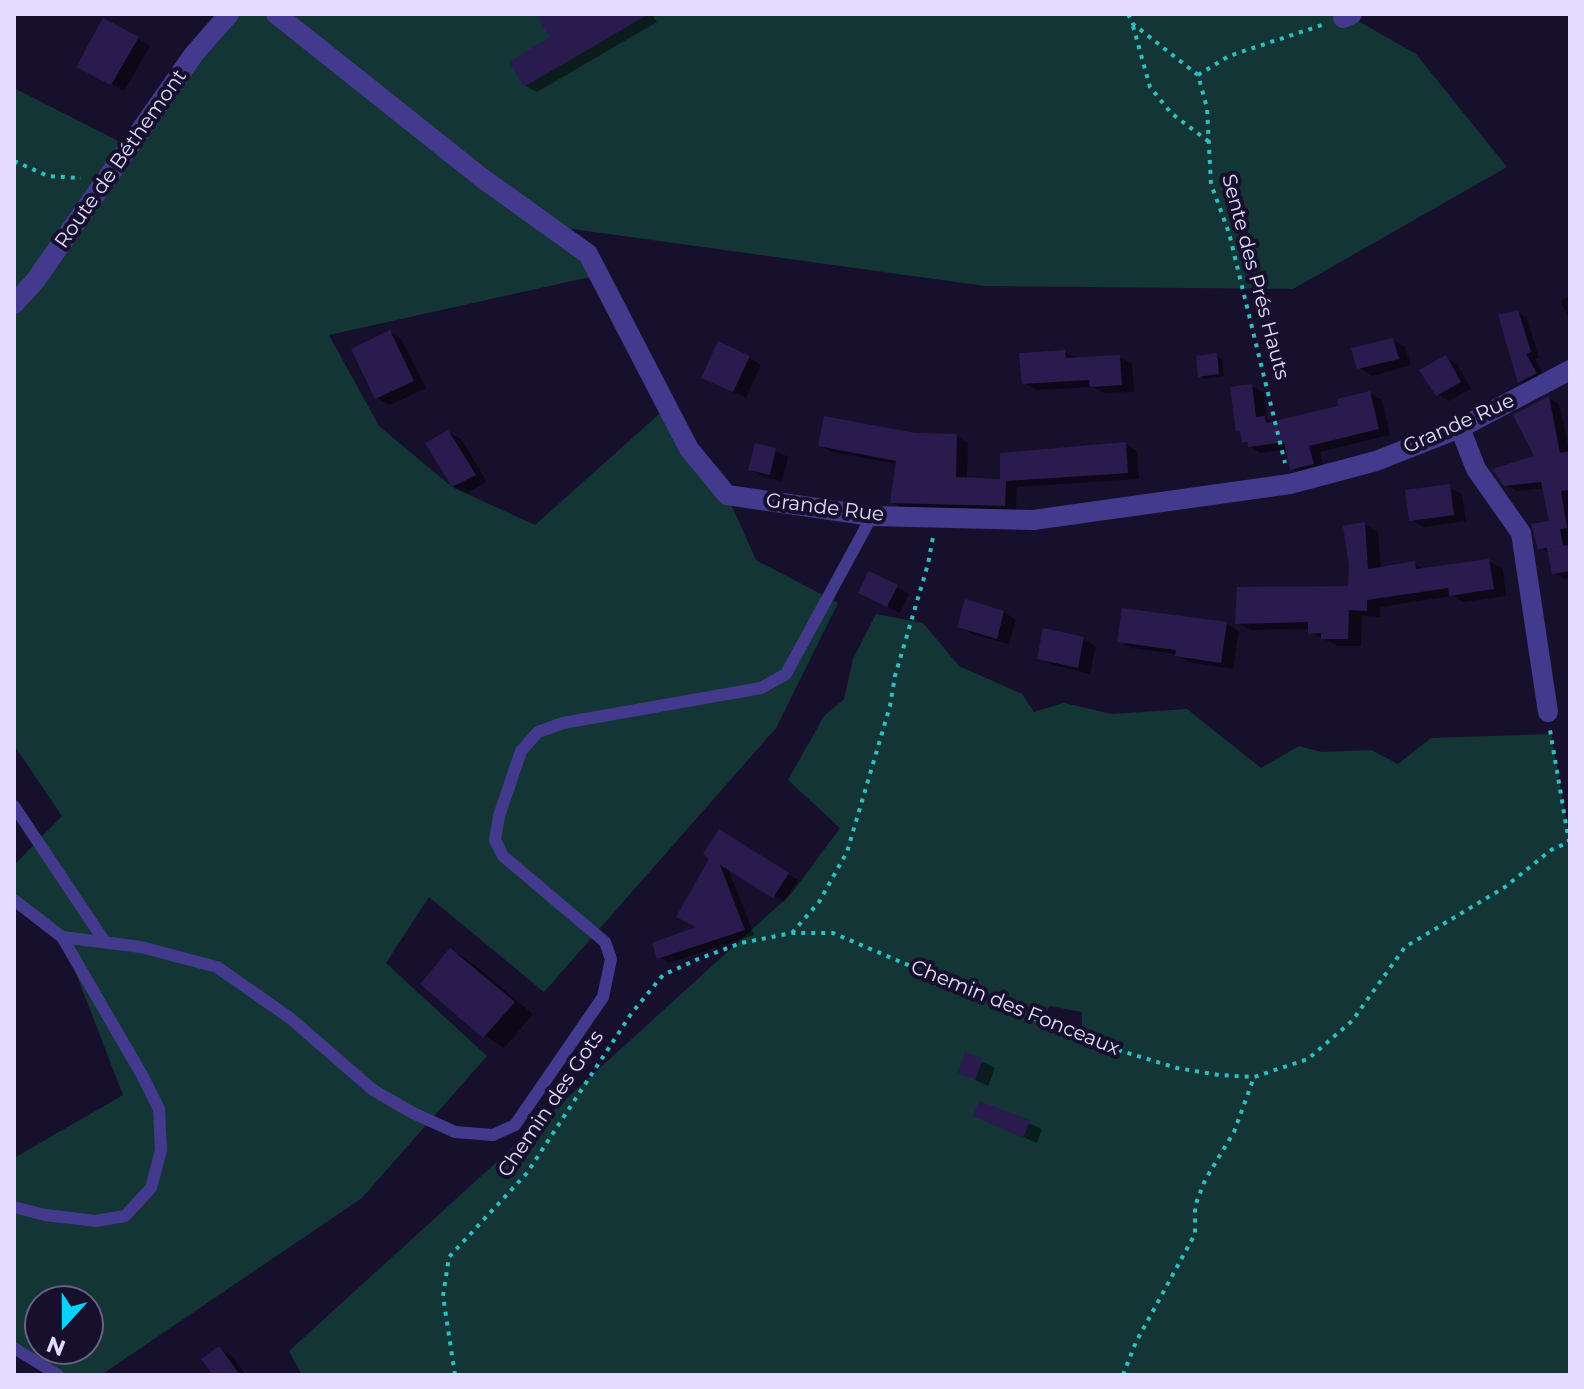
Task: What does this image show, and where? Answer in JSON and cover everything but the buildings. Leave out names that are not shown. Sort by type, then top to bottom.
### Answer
[{"type":"street","name":"Route de Béthemont","points":[[14,304],[35,281],[194,54],[229,14]]},
{"type":"street","name":"Grande Rue","points":[[276,14],[482,178],[588,254],[689,449],[727,495],[872,516],[1033,520],[1290,484],[1376,461],[1460,428],[1570,370]]},
{"type":"street","points":[[1460,428],[1476,469],[1521,533],[1548,712]]},
{"type":"lane","points":[[62,937],[141,947],[217,967],[290,1018],[373,1090],[413,1113],[455,1132],[493,1135],[515,1125],[603,997],[611,959],[605,942],[503,856],[495,840],[499,816],[521,751],[538,732],[563,723],[761,688],[786,674],[872,516]]},
{"type":"lane","points":[[14,806],[105,942]]},
{"type":"lane","points":[[14,900],[62,937],[159,1109],[161,1150],[151,1188],[125,1216],[96,1221],[45,1215],[14,1207]]},
{"type":"lane","points":[[14,1348],[58,1375]]},
{"type":"path","points":[[1128,14],[1150,87],[1171,113],[1209,142]]},
{"type":"path","points":[[1133,24],[1198,75],[1229,56],[1348,16]]},
{"type":"path","name":"Sente des Prés Hauts","points":[[1198,75],[1207,108],[1211,184],[1229,233],[1290,484]]},
{"type":"path","points":[[14,161],[48,176],[107,179]]},
{"type":"path","points":[[792,933],[819,902],[847,852],[928,564],[936,519]]},
{"type":"path","name":"Chemin des Fonceaux","points":[[792,933],[833,933],[1082,1039],[1177,1068],[1254,1077],[1308,1059],[1352,1021],[1405,947],[1505,887],[1551,850],[1569,842],[1548,712]]},
{"type":"path","name":"Chemin des Gots","points":[[455,1375],[443,1296],[449,1257],[527,1173],[631,1014],[663,975],[741,943],[792,933]]},
{"type":"path","points":[[1123,1375],[1136,1342],[1195,1234],[1195,1206],[1205,1180],[1234,1132],[1254,1077]]},
{"type":"green space","points":[[230,14],[1346,14],[1416,54],[1507,167],[1293,289],[985,286],[551,226],[599,275],[329,335],[379,426],[452,487],[535,525],[667,407],[727,495],[756,560],[838,603],[776,728],[544,992],[429,897],[386,963],[487,1056],[362,1198],[101,1375],[58,1375],[43,1365],[104,1365],[104,1285],[24,1285],[24,1353],[14,1346],[14,1158],[123,1095],[62,937],[14,901],[14,865],[62,816],[14,745],[14,88],[130,147]]},
{"type":"green space","points":[[876,614],[923,623],[959,666],[1022,694],[1034,712],[1064,703],[1112,714],[1187,709],[1261,768],[1299,746],[1321,752],[1371,750],[1398,764],[1431,738],[1551,734],[1570,841],[1570,1375],[302,1375],[289,1351],[791,894],[840,828],[788,780],[824,716],[844,699],[853,659]],"holes":[[[1050,1006],[1082,1012],[1082,1039],[1040,1020]]]}]
